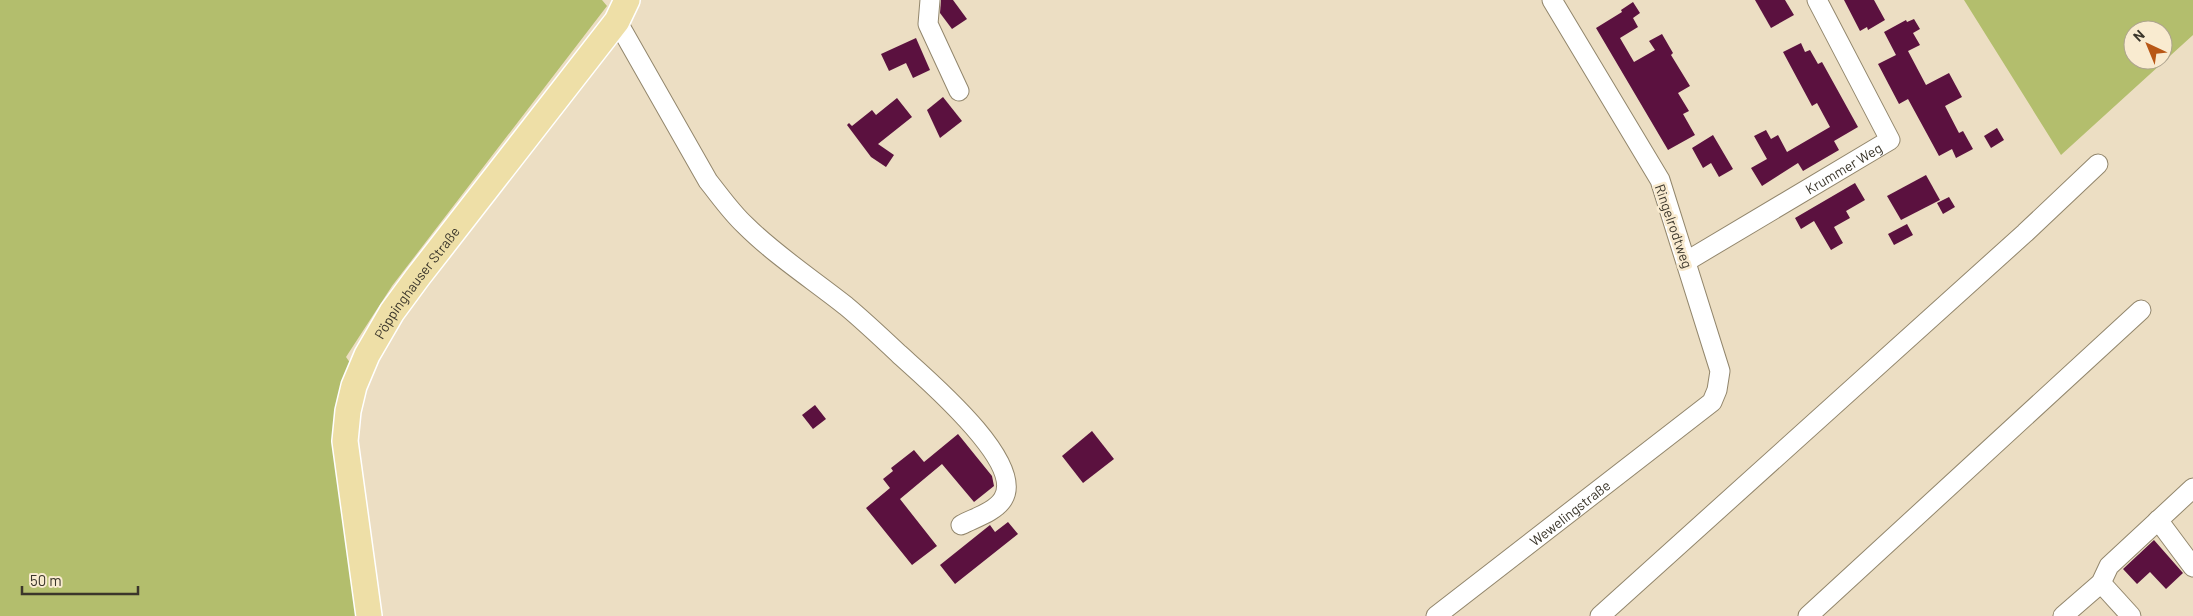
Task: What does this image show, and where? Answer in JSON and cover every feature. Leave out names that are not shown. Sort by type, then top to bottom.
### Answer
[{"type":"main road","name":"Pöppinghauser Straße","points":[[369,616],[345,441],[348,411],[354,386],[367,355],[392,312],[459,221],[622,10]]},
{"type":"street","points":[[930,0],[928,24],[960,91]]},
{"type":"street","name":"Ringelrodtweg","points":[[1552,0],[1660,180],[1720,371],[1717,390],[1712,402],[1702,410]]},
{"type":"street","name":"Krummer Weg","points":[[1687,261],[1890,140],[1817,0]]},
{"type":"street","points":[[622,10],[708,181],[723,201],[745,225],[772,249],[846,306],[944,394],[986,441],[1003,470],[1006,484],[1004,499],[991,510],[961,525]]},
{"type":"street","points":[[1605,614],[2025,233],[2098,164]]},
{"type":"street","points":[[1808,616],[2141,310]]},
{"type":"street","name":"Wewelingstraße","points":[[1436,616],[1702,410]]},
{"type":"street","points":[[2063,616],[2101,583],[2109,566],[2193,488]]},
{"type":"street","points":[[2158,520],[2193,567]]},
{"type":"street","points":[[2101,583],[2121,612]]},
{"type":"green space","points":[[0,0],[602,0],[607,6],[392,286],[346,357],[353,367],[360,616],[0,616]]},
{"type":"green space","points":[[1964,0],[2193,0],[2193,35],[2173,53],[2173,20],[2123,20],[2123,70],[2154,70],[2061,155]]},
{"type":"building","points":[[941,0],[953,0],[967,19],[952,29],[940,13]]},
{"type":"building","points":[[1755,0],[1785,0],[1794,15],[1771,28]]},
{"type":"building","points":[[1844,0],[1874,0],[1885,20],[1868,30],[1867,27],[1860,31]]},
{"type":"building","points":[[1633,2],[1640,13],[1633,18],[1638,27],[1620,38],[1634,62],[1655,50],[1649,41],[1662,34],[1673,53],[1671,55],[1690,86],[1678,93],[1689,111],[1683,114],[1695,135],[1668,150],[1596,28],[1622,12],[1621,10]]},
{"type":"building","points":[[1914,19],[1920,29],[1913,33],[1920,45],[1908,51],[1926,85],[1949,73],[1962,97],[1945,106],[1959,133],[1963,131],[1973,149],[1956,158],[1952,149],[1939,156],[1908,99],[1899,104],[1878,64],[1896,55],[1884,32],[1906,20],[1907,22]]},
{"type":"building","points":[[916,38],[930,70],[913,78],[906,63],[889,71],[881,54]]},
{"type":"building","points":[[1801,43],[1805,52],[1810,50],[1818,64],[1822,62],[1858,127],[1834,141],[1839,150],[1803,171],[1798,163],[1762,186],[1751,168],[1767,159],[1754,136],[1766,130],[1771,139],[1778,135],[1787,152],[1830,127],[1817,103],[1812,106],[1783,52]]},
{"type":"building","points":[[943,97],[962,121],[940,138],[927,110]]},
{"type":"building","points":[[897,98],[912,117],[878,144],[894,155],[886,167],[871,157],[847,125],[849,123],[852,126],[872,110],[876,115]]},
{"type":"building","points":[[1997,128],[2004,140],[1991,148],[1984,136]]},
{"type":"building","points":[[1713,135],[1733,169],[1719,177],[1711,163],[1703,168],[1692,148]]},
{"type":"building","points":[[1926,175],[1940,200],[1901,220],[1887,196]]},
{"type":"building","points":[[1855,183],[1865,200],[1846,211],[1850,218],[1834,227],[1843,243],[1831,250],[1814,221],[1801,229],[1795,218]]},
{"type":"building","points":[[1949,197],[1955,207],[1943,214],[1937,203]]},
{"type":"building","points":[[1907,224],[1913,235],[1894,245],[1888,234]]},
{"type":"building","points":[[815,405],[826,419],[813,429],[802,415]]},
{"type":"building","points":[[1092,431],[1114,459],[1083,483],[1062,456]]},
{"type":"building","points":[[958,434],[992,476],[994,486],[974,502],[942,464],[900,499],[937,546],[912,565],[866,508],[890,488],[883,479],[893,471],[891,468],[914,450],[924,462]]},
{"type":"building","points":[[1008,522],[1018,534],[955,584],[940,565],[990,525],[995,532]]},
{"type":"building","points":[[2154,540],[2183,573],[2166,589],[2150,572],[2137,584],[2123,569]]}]
